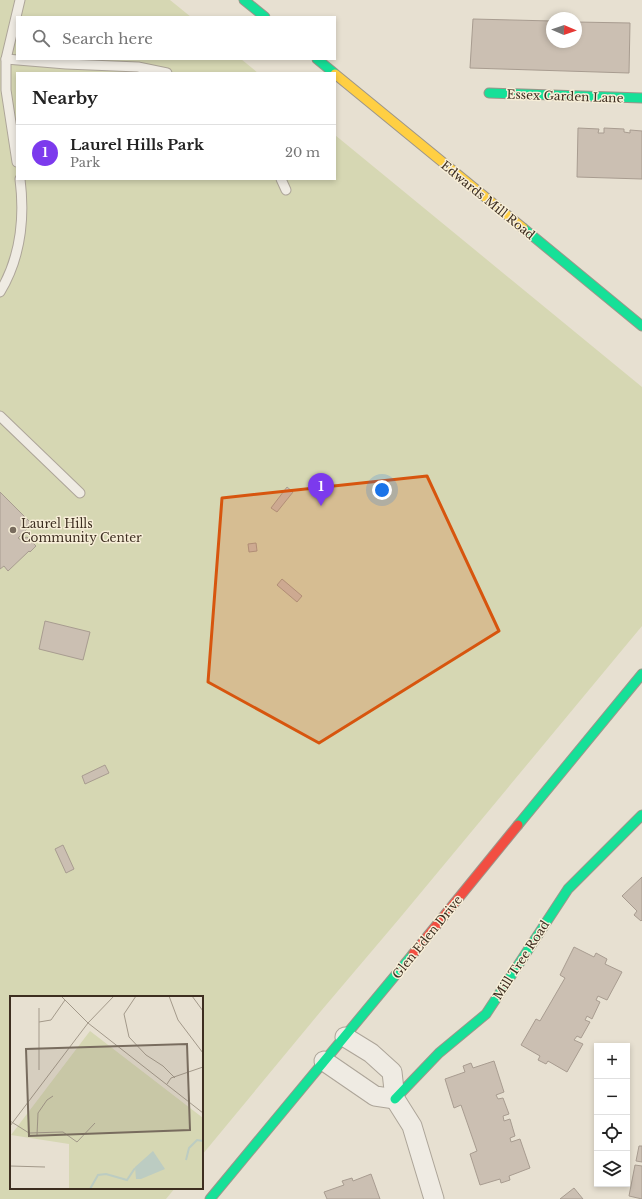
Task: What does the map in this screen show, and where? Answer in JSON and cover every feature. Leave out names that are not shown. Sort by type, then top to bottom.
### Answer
[{"type":"main road","points":[[244,0],[264,16]]},
{"type":"main road","name":"Edwards Mill Road","points":[[318,60],[334,72]]},
{"type":"main road","name":"Edwards Mill Road","points":[[336,74],[642,326]]},
{"type":"main road","name":"Essex Garden Lane","points":[[489,93],[642,98]]},
{"type":"main road","name":"Glen Eden Drive","points":[[210,1199],[345,1037],[642,674]]},
{"type":"main road","name":"Mill Tree Road","points":[[395,1100],[439,1053],[486,1014],[568,889],[642,815]]},
{"type":"street","points":[[345,1037],[371,1053],[392,1072],[395,1100],[412,1126],[420,1146],[434,1199]]},
{"type":"street","points":[[324,1061],[375,1096],[395,1100]]},
{"type":"lane","points":[[16,16],[20,0]]},
{"type":"lane","points":[[16,17],[6,59],[6,90],[16,155]]},
{"type":"lane","points":[[6,59],[16,60]]},
{"type":"lane","points":[[18,60],[138,67],[162,72]]},
{"type":"lane","points":[[0,292],[16,257],[22,229],[20,180]]},
{"type":"lane","points":[[281,180],[286,190]]},
{"type":"lane","points":[[0,416],[80,493]]},
{"type":"highlighted area","points":[[427,476],[499,631],[319,743],[208,682],[222,498]]},
{"type":"green space","points":[[0,0],[170,0],[190,16],[16,16],[16,60],[242,60],[257,72],[16,72],[16,180],[336,180],[336,136],[642,387],[642,626],[203,1154],[203,996],[10,996],[10,1189],[174,1189],[166,1199],[0,1199]]},
{"type":"building","points":[[473,19],[546,21],[546,48],[582,48],[582,22],[630,23],[629,73],[470,68]]},
{"type":"building","points":[[578,128],[599,129],[598,133],[604,133],[604,128],[624,129],[624,132],[630,133],[630,130],[642,131],[642,179],[577,177]]},
{"type":"building","points":[[287,487],[293,492],[277,512],[271,508]]},
{"type":"building","name":"Laurel Hills Community Center","points":[[0,492],[32,524],[18,538],[21,540],[27,537],[36,546],[8,571],[4,566],[0,569]]},
{"type":"building","points":[[256,543],[257,551],[249,552],[248,544]]},
{"type":"building","points":[[282,579],[302,596],[297,602],[277,585]]},
{"type":"building","points":[[45,621],[90,632],[83,660],[39,649]]},
{"type":"building","points":[[105,765],[109,773],[85,784],[82,776]]},
{"type":"building","points":[[63,845],[74,869],[66,873],[55,849]]},
{"type":"building","points":[[642,877],[641,921],[634,915],[637,911],[622,896]]},
{"type":"building","points":[[574,947],[594,957],[596,953],[607,959],[605,964],[622,972],[607,1000],[598,996],[596,1000],[600,1002],[592,1019],[587,1016],[585,1020],[590,1022],[581,1038],[577,1036],[574,1040],[583,1044],[567,1072],[548,1061],[546,1064],[538,1060],[540,1056],[521,1045],[536,1019],[540,1021],[565,978],[560,975]]},
{"type":"building","points":[[494,1061],[504,1092],[496,1095],[498,1099],[503,1098],[509,1114],[503,1116],[504,1121],[510,1119],[515,1136],[510,1138],[511,1142],[520,1139],[530,1168],[509,1176],[510,1180],[501,1183],[500,1179],[480,1185],[470,1154],[477,1151],[461,1105],[454,1108],[445,1079],[465,1072],[463,1066],[471,1063],[473,1068]]},
{"type":"building","points":[[639,1146],[642,1146],[642,1162],[636,1161]]},
{"type":"building","points":[[635,1165],[642,1166],[642,1199],[629,1196]]},
{"type":"building","points":[[371,1174],[380,1199],[327,1199],[324,1192],[344,1185],[342,1181],[352,1178],[353,1181]]},
{"type":"building","points":[[574,1188],[583,1199],[560,1199]]},
{"type":"traffic: fast","points":[[244,0],[264,16]]},
{"type":"traffic: fast","points":[[318,60],[333,72]]},
{"type":"traffic: fast","points":[[489,93],[642,98]]},
{"type":"traffic: fast","points":[[523,228],[642,326]]},
{"type":"traffic: fast","points":[[518,825],[642,674]]},
{"type":"traffic: fast","points":[[395,1099],[439,1053],[486,1014],[568,889],[642,815]]},
{"type":"traffic: fast","points":[[210,1199],[413,954]]},
{"type":"traffic: slow","points":[[336,75],[523,228]]},
{"type":"traffic: jam","points":[[413,954],[518,825]]},
{"type":"place","name":"Laurel Hills Park","points":[[321,506]]},
{"type":"place","name":"Laurel Hills Community Center","points":[[13,530]]}]
